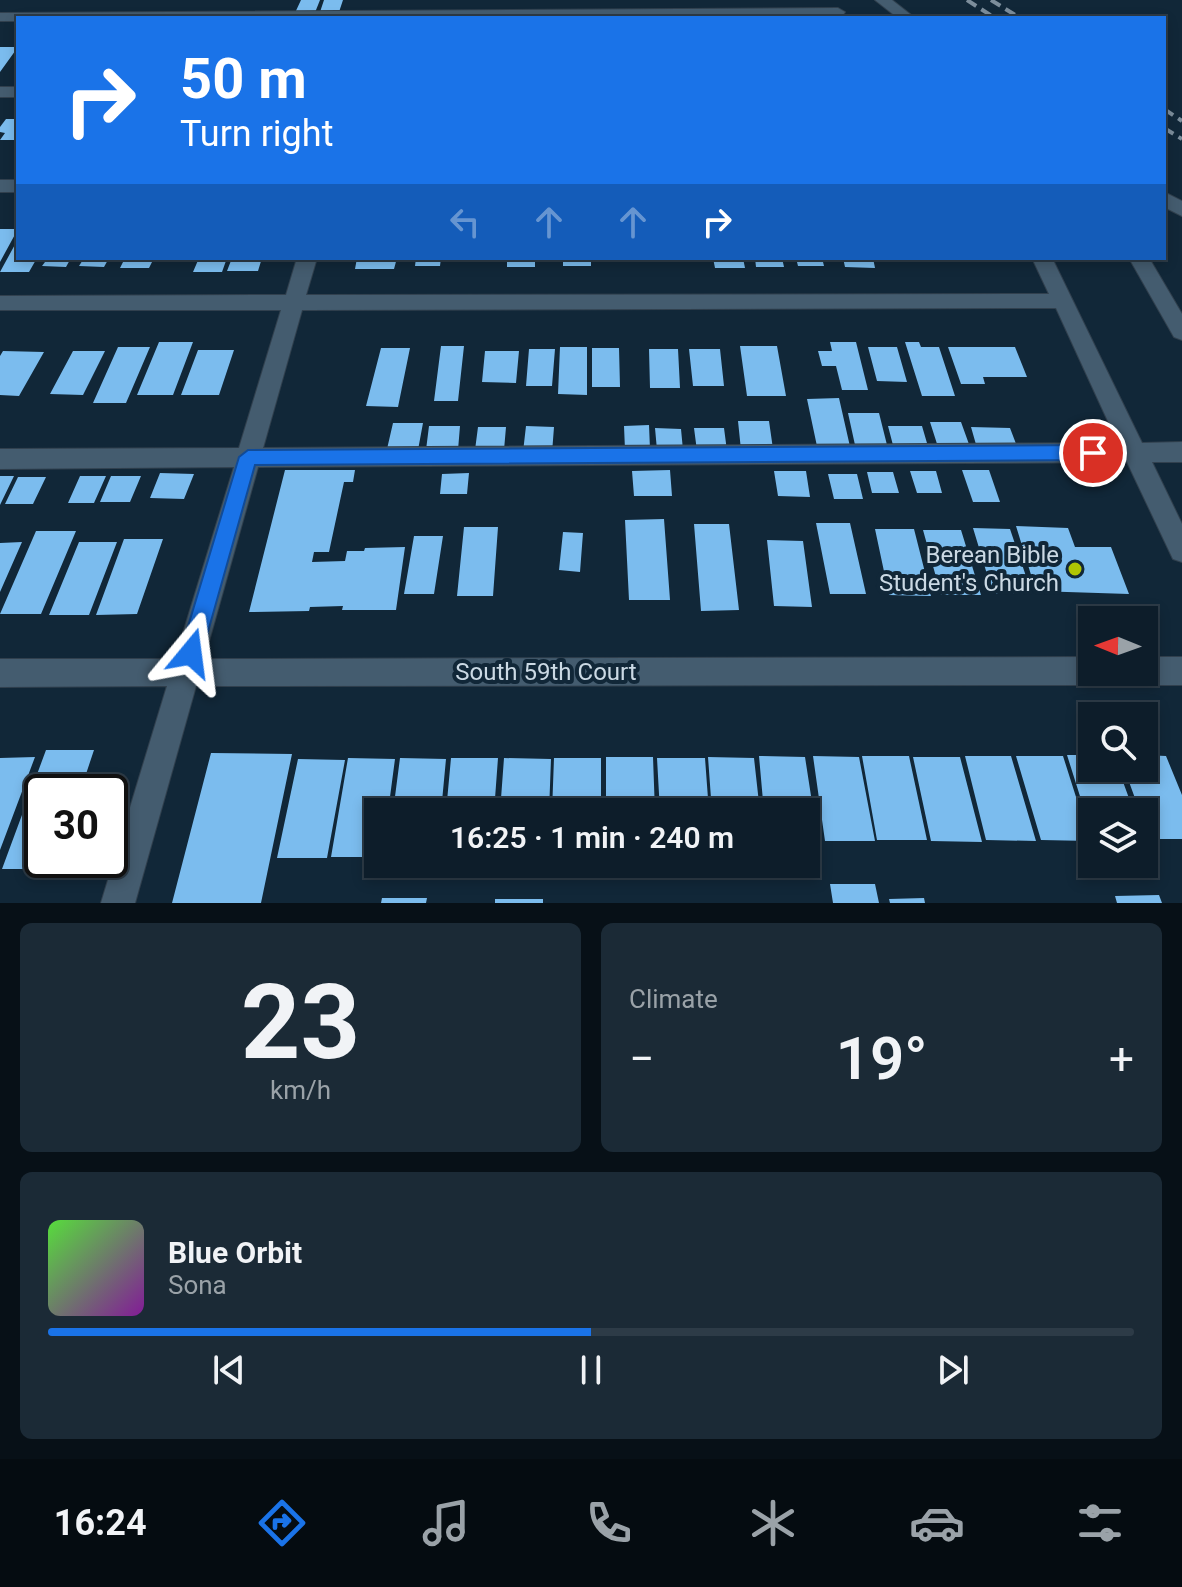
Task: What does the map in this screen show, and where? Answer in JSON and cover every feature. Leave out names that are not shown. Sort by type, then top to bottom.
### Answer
[{"type":"street","points":[[882,0],[905,16]]},
{"type":"street","points":[[531,16],[838,12]]},
{"type":"street","points":[[118,903],[306,260]]},
{"type":"street","points":[[1043,260],[1182,551]]},
{"type":"street","points":[[1140,260],[1182,332]]},
{"type":"street","points":[[0,303],[1063,301]]},
{"type":"street","points":[[0,459],[1182,452]]},
{"type":"street","name":"South 59th Court","points":[[0,673],[1078,671]]},
{"type":"street","points":[[1158,671],[1182,671]]},
{"type":"building","points":[[301,0],[320,0],[314,15],[294,15]]},
{"type":"building","points":[[324,0],[343,0],[338,15],[319,15]]},
{"type":"building","points":[[0,47],[16,47],[16,50],[0,72]]},
{"type":"building","points":[[6,119],[16,119],[14,140],[0,140],[5,133],[0,132]]},
{"type":"building","points":[[0,229],[16,229],[16,233],[0,262]]},
{"type":"building","points":[[16,243],[16,260],[36,260],[29,272],[0,272]]},
{"type":"building","points":[[46,260],[70,260],[66,267],[42,266]]},
{"type":"building","points":[[83,260],[108,260],[104,267],[79,266]]},
{"type":"building","points":[[124,260],[153,260],[149,268],[120,268]]},
{"type":"building","points":[[198,260],[226,260],[222,272],[193,272]]},
{"type":"building","points":[[231,260],[261,260],[258,271],[227,271]]},
{"type":"building","points":[[357,260],[396,260],[394,269],[355,269]]},
{"type":"building","points":[[416,260],[441,260],[440,266],[415,266]]},
{"type":"building","points":[[507,260],[535,260],[535,267],[507,267]]},
{"type":"building","points":[[563,260],[591,260],[591,266],[563,266]]},
{"type":"building","points":[[713,260],[743,260],[745,268],[715,268]]},
{"type":"building","points":[[755,260],[782,260],[784,267],[756,267]]},
{"type":"building","points":[[796,260],[822,260],[824,266],[798,266]]},
{"type":"building","points":[[843,260],[873,260],[875,268],[845,267]]},
{"type":"building","points":[[159,342],[193,342],[173,395],[137,395]]},
{"type":"building","points":[[830,342],[856,342],[868,390],[842,390],[836,366],[822,366],[818,351],[832,351]]},
{"type":"building","points":[[905,342],[919,342],[921,347],[939,347],[955,396],[922,396]]},
{"type":"building","points":[[441,346],[464,346],[458,401],[434,401]]},
{"type":"building","points":[[740,346],[777,346],[786,396],[747,396]]},
{"type":"building","points":[[118,347],[150,347],[126,403],[93,403]]},
{"type":"building","points":[[560,347],[587,347],[587,395],[558,394]]},
{"type":"building","points":[[868,347],[897,347],[907,382],[877,381]]},
{"type":"building","points":[[948,347],[1015,347],[1027,377],[983,377],[985,384],[961,384]]},
{"type":"building","points":[[381,348],[410,348],[398,407],[366,406]]},
{"type":"building","points":[[592,348],[619,348],[620,387],[592,387]]},
{"type":"building","points":[[529,349],[555,349],[552,386],[526,386]]},
{"type":"building","points":[[649,349],[678,349],[680,388],[650,388]]},
{"type":"building","points":[[689,349],[720,349],[724,386],[693,386]]},
{"type":"building","points":[[198,350],[234,350],[219,395],[181,395]]},
{"type":"building","points":[[3,351],[44,352],[19,396],[0,395],[0,356]]},
{"type":"building","points":[[73,351],[105,351],[83,395],[50,394]]},
{"type":"building","points":[[485,351],[519,351],[516,383],[482,382]]},
{"type":"building","points":[[839,398],[851,451],[818,451],[807,399]]},
{"type":"building","points":[[848,413],[879,413],[887,445],[855,445]]},
{"type":"building","points":[[738,421],[769,421],[773,449],[741,450]]},
{"type":"building","points":[[930,422],[961,422],[970,447],[938,447]]},
{"type":"building","points":[[393,423],[423,423],[418,450],[387,449]]},
{"type":"building","points":[[649,425],[650,449],[625,450],[624,426]]},
{"type":"building","points":[[429,426],[460,426],[458,450],[426,450]]},
{"type":"building","points":[[526,426],[554,427],[552,453],[523,452]]},
{"type":"building","points":[[888,426],[922,426],[929,450],[894,449]]},
{"type":"building","points":[[478,427],[506,427],[504,450],[475,450]]},
{"type":"building","points":[[971,427],[1010,428],[1018,449],[977,448]]},
{"type":"building","points":[[655,428],[681,429],[683,450],[657,450]]},
{"type":"building","points":[[694,428],[724,428],[727,451],[697,451]]},
{"type":"building","points":[[285,470],[355,470],[353,482],[344,482],[329,552],[314,552],[312,562],[345,561],[347,551],[364,551],[365,548],[405,547],[396,610],[342,610],[343,606],[310,607],[309,611],[249,612]]},
{"type":"building","points":[[670,470],[672,496],[634,496],[632,471]]},
{"type":"building","points":[[962,470],[989,470],[1000,502],[973,502]]},
{"type":"building","points":[[774,471],[806,471],[810,497],[778,496]]},
{"type":"building","points":[[910,471],[936,471],[942,493],[917,493]]},
{"type":"building","points":[[867,472],[893,472],[899,493],[872,493]]},
{"type":"building","points":[[160,473],[194,474],[184,499],[150,498]]},
{"type":"building","points":[[469,473],[467,494],[440,494],[442,474]]},
{"type":"building","points":[[828,474],[857,474],[863,499],[834,499]]},
{"type":"building","points":[[0,476],[14,476],[0,505]]},
{"type":"building","points":[[80,476],[106,476],[94,503],[68,503]]},
{"type":"building","points":[[111,476],[141,476],[130,502],[100,502]]},
{"type":"building","points":[[18,477],[46,477],[33,504],[5,504]]},
{"type":"building","points":[[664,519],[670,600],[629,600],[625,520]]},
{"type":"building","points":[[816,523],[850,523],[866,594],[830,594]]},
{"type":"building","points":[[694,524],[729,524],[739,610],[701,611]]},
{"type":"building","name":"Berean Bible Student's Church","points":[[1016,526],[1068,528],[1075,547],[1111,547],[1129,594],[1036,591]]},
{"type":"building","points":[[464,527],[498,527],[493,596],[457,596]]},
{"type":"building","points":[[973,528],[1010,529],[1032,594],[993,594]]},
{"type":"building","points":[[875,529],[914,529],[931,596],[889,595]]},
{"type":"building","points":[[923,530],[961,530],[981,595],[941,595]]},
{"type":"building","points":[[36,531],[76,531],[41,614],[0,614]]},
{"type":"building","points":[[563,532],[583,533],[580,572],[559,570]]},
{"type":"building","points":[[414,536],[443,536],[434,594],[404,594]]},
{"type":"building","points":[[124,539],[163,539],[137,614],[96,615]]},
{"type":"building","points":[[767,540],[803,541],[812,607],[774,606]]},
{"type":"building","points":[[22,542],[0,592],[0,543]]},
{"type":"building","points":[[79,542],[117,542],[89,615],[49,615]]},
{"type":"building","points":[[46,750],[94,750],[86,774],[37,774]]},
{"type":"building","points":[[211,753],[292,754],[261,903],[172,903]]},
{"type":"building","points":[[1067,755],[1078,755],[1078,782],[1123,782],[1129,798],[1081,798]]},
{"type":"building","points":[[759,756],[805,757],[811,798],[763,798]]},
{"type":"building","points":[[813,756],[859,757],[875,841],[825,841]]},
{"type":"building","points":[[862,756],[909,756],[927,840],[877,840]]},
{"type":"building","points":[[965,756],[1011,756],[1036,841],[986,840]]},
{"type":"building","points":[[1016,756],[1063,756],[1078,803],[1078,841],[1041,840]]},
{"type":"building","points":[[1158,756],[1166,756],[1182,795],[1182,839],[1158,839],[1158,798],[1135,798],[1129,782],[1158,782]]},
{"type":"building","points":[[35,757],[29,774],[24,774],[24,786],[0,850],[0,758]]},
{"type":"building","points":[[606,757],[653,757],[654,798],[606,798]]},
{"type":"building","points":[[708,757],[754,758],[758,798],[711,798]]},
{"type":"building","points":[[913,757],[960,757],[982,842],[931,841]]},
{"type":"building","points":[[348,758],[395,759],[390,798],[364,798],[364,857],[331,857]]},
{"type":"building","points":[[400,758],[446,759],[442,798],[395,798]]},
{"type":"building","points":[[451,758],[498,758],[495,798],[447,798]]},
{"type":"building","points":[[504,758],[551,759],[550,798],[501,798]]},
{"type":"building","points":[[554,758],[601,758],[601,798],[553,798]]},
{"type":"building","points":[[657,758],[705,758],[708,798],[659,798]]},
{"type":"building","points":[[298,759],[345,760],[327,858],[277,858]]},
{"type":"building","points":[[24,810],[24,869],[2,869]]},
{"type":"building","points":[[830,884],[875,884],[879,903],[833,903]]},
{"type":"building","points":[[1159,895],[1162,903],[1117,903],[1115,896]]},
{"type":"building","points":[[382,898],[427,898],[426,903],[381,903]]},
{"type":"building","points":[[924,898],[925,903],[890,903],[889,899]]},
{"type":"building","points":[[495,899],[543,899],[543,903],[495,903]]},
{"type":"railway","points":[[967,0],[992,16]]},
{"type":"railway","points":[[991,0],[1017,16]]},
{"type":"railway","points":[[1166,110],[1182,121]]},
{"type":"railway","points":[[1166,129],[1182,139]]},
{"type":"place","name":"Berean Bible Student's Church","points":[[1075,569]]},
{"type":"route","points":[[191,653],[248,457],[1093,453]]}]
